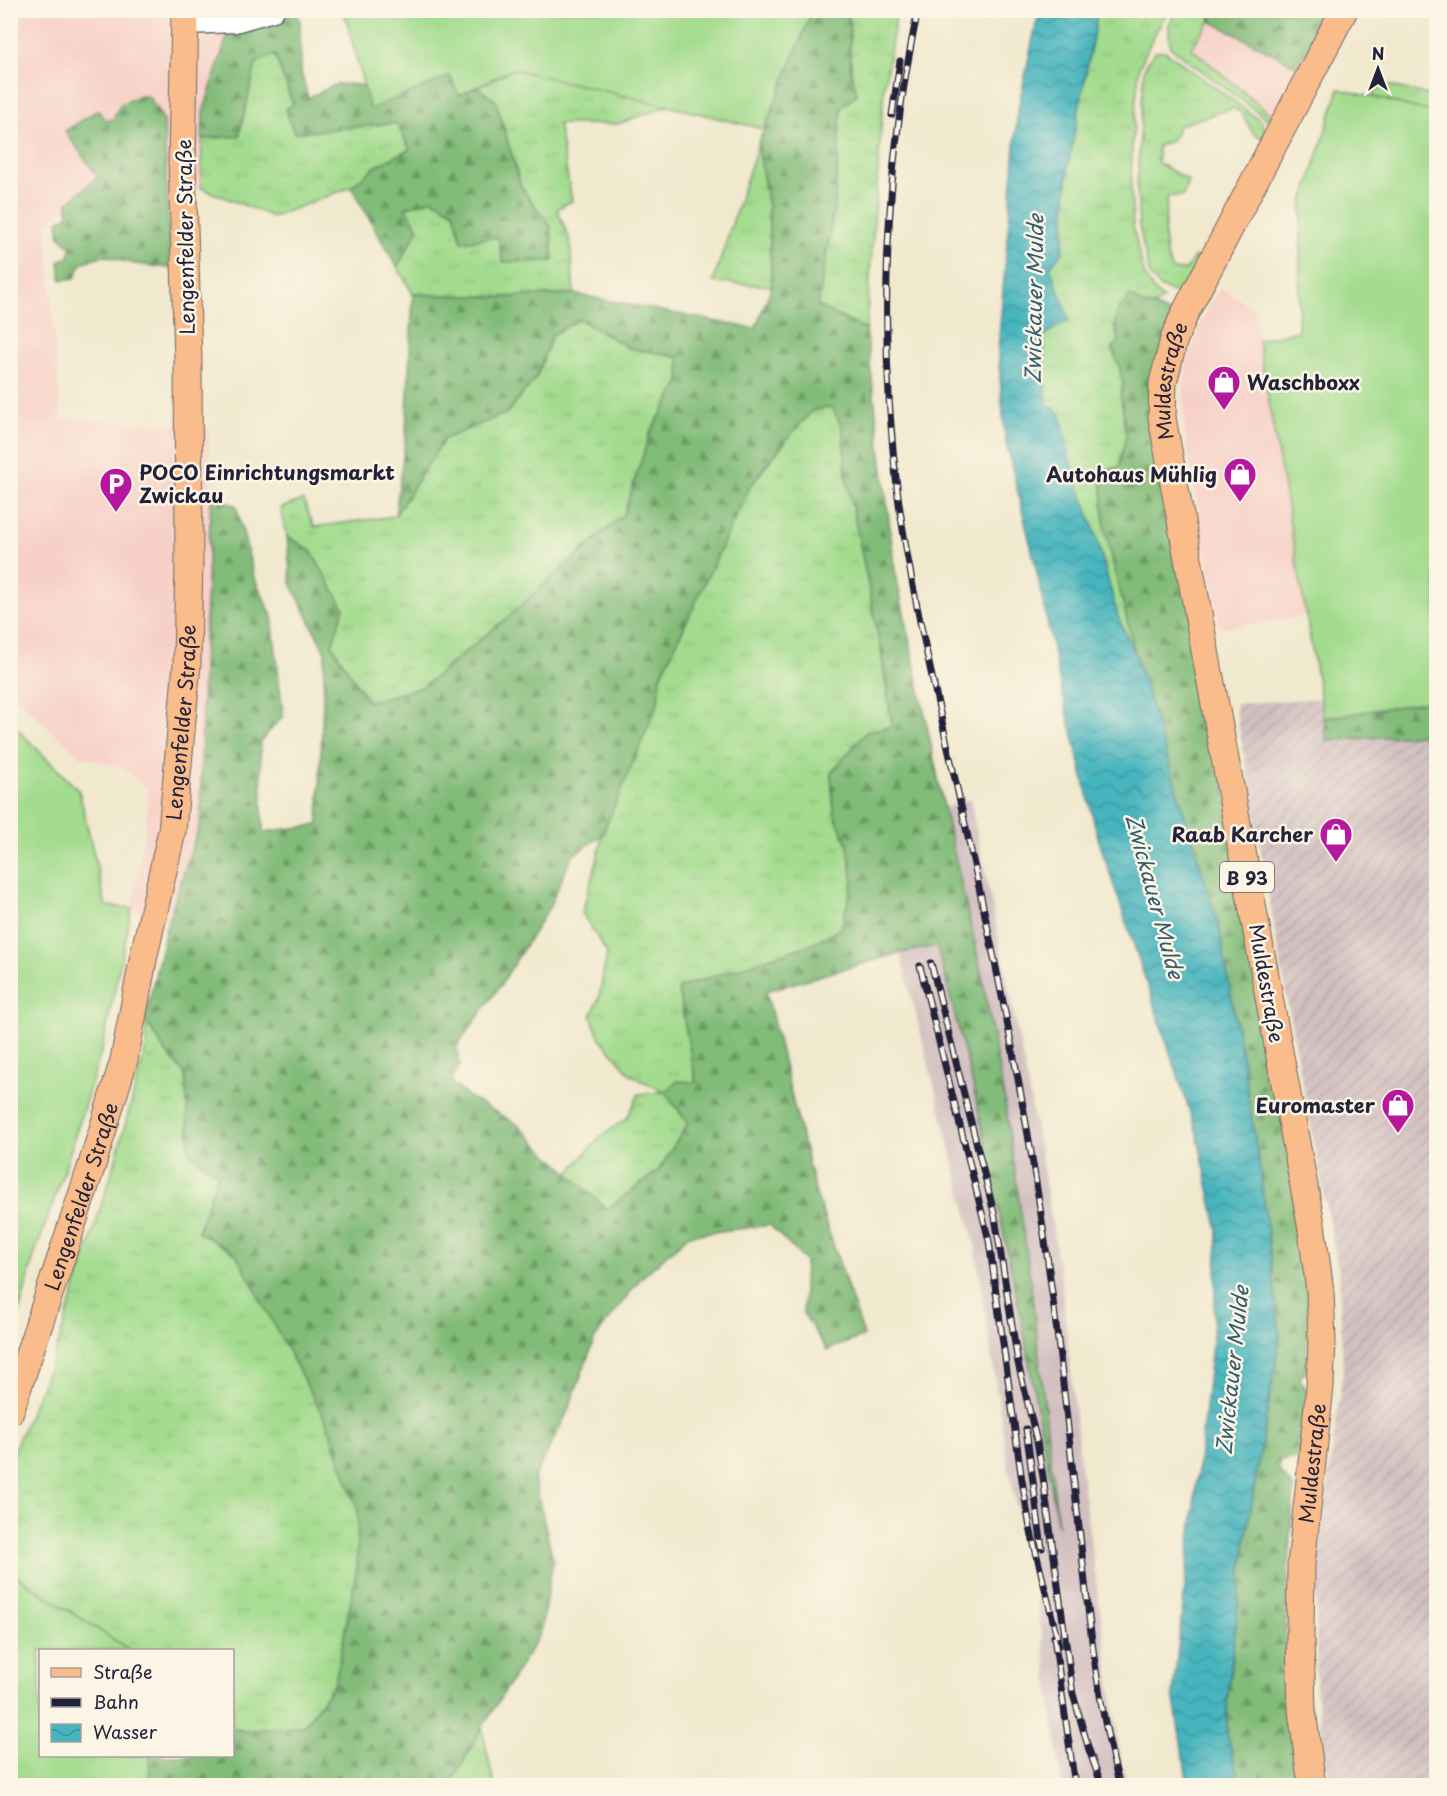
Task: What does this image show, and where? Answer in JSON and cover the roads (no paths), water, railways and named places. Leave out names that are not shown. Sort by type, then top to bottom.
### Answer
[{"type":"main road","name":"Muldestraße","points":[[1312,1785],[1302,1710],[1301,1565],[1320,1386],[1322,1340],[1320,1291],[1311,1224],[1162,418],[1163,383],[1174,339],[1185,313],[1344,10]]},
{"type":"main road","name":"Lengenfelder Straße","points":[[10,1411],[17,1373],[93,1165],[124,1060],[144,955],[172,831],[187,664],[189,558],[188,371],[182,162],[185,17]]},
{"type":"street","points":[[185,17],[235,21],[273,10]]},
{"type":"water","name":"Zwickauer Mulde","points":[[1041,11],[1098,11],[1068,166],[1063,251],[1050,267],[1069,320],[1044,335],[1046,403],[1061,414],[1070,462],[1096,535],[1118,617],[1135,653],[1219,927],[1261,1177],[1280,1337],[1246,1536],[1227,1701],[1227,1734],[1243,1785],[1188,1785],[1173,1693],[1213,1336],[1218,1231],[1197,1133],[1098,838],[1060,683],[1035,563],[1005,439],[998,350],[1018,109],[1036,24]]},
{"type":"railway","points":[[918,10],[898,130],[891,191],[888,252],[888,375],[898,496],[916,603],[989,934],[1029,1143],[1056,1322],[1095,1662],[1105,1724],[1120,1786]]},
{"type":"railway","points":[[892,115],[900,61]]},
{"type":"railway","points":[[931,963],[995,1217],[1018,1363],[1043,1477],[1073,1694],[1102,1786]]},
{"type":"railway","points":[[920,966],[989,1241],[1030,1528],[1059,1645]]},
{"type":"railway","points":[[1026,1429],[1042,1548]]},
{"type":"railway","points":[[1054,1637],[1075,1786]]},
{"type":"place","name":"Waschboxx","points":[[1224,411]]},
{"type":"place","name":"Autohaus Mühlig","points":[[1240,503]]},
{"type":"place","name":"POCO Einrichtungsmarkt Zwickau","points":[[116,513]]},
{"type":"place","name":"Raab Karcher","points":[[1336,863]]},
{"type":"place","name":"Euromaster","points":[[1398,1134]]}]
